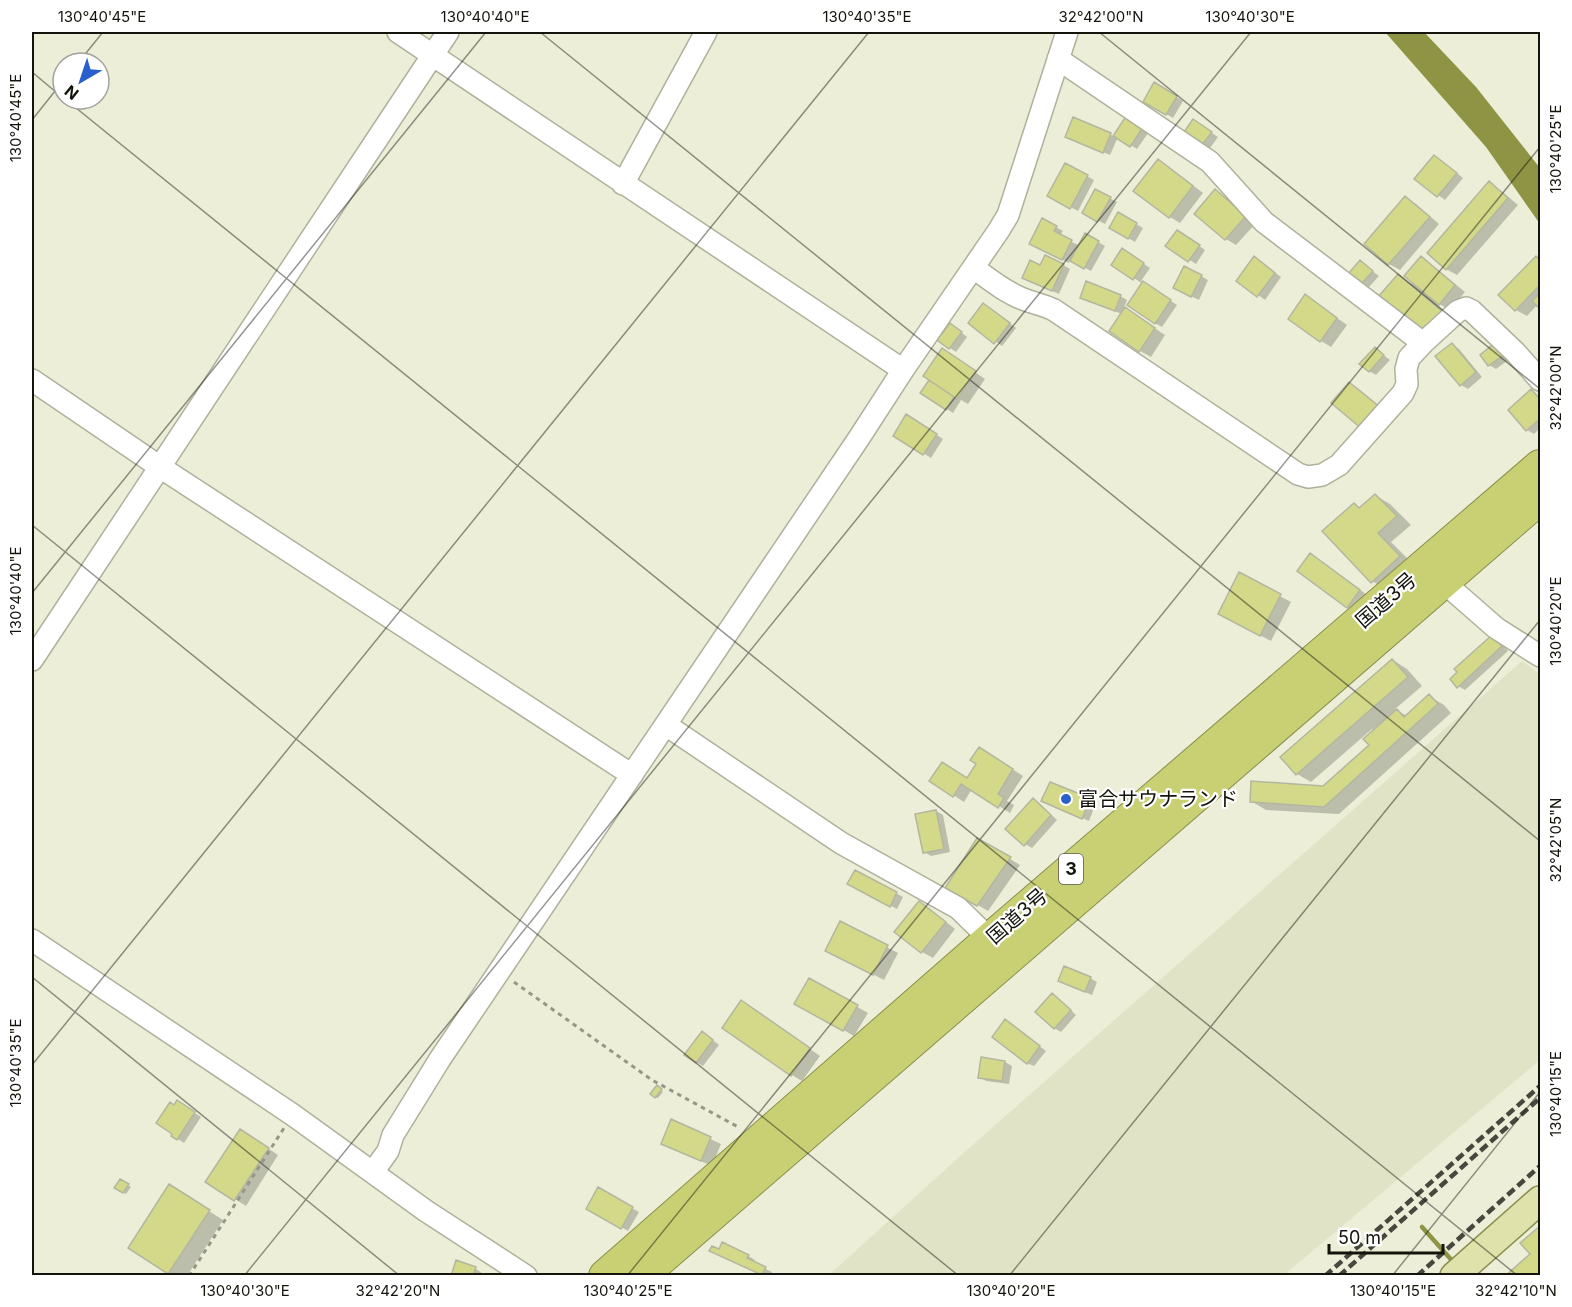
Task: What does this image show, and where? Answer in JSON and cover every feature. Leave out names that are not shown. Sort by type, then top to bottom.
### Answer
[{"type":"highway","name":"国道3号","points":[[641,1275],[999,948],[1436,572],[1540,466]]},
{"type":"highway","name":"国道3号","points":[[1436,572],[1540,498]]},
{"type":"highway","name":"国道3号","points":[[604,1275],[760,1139],[999,948]]},
{"type":"main road","points":[[1460,1270],[1540,1200]]},
{"type":"street","points":[[398,32],[903,370]]},
{"type":"street","points":[[32,660],[448,32]]},
{"type":"street","points":[[623,184],[706,32]]},
{"type":"street","points":[[373,1172],[388,1151],[393,1135],[440,1059],[1008,215],[1067,32]]},
{"type":"street","points":[[1058,59],[1210,162],[1264,222],[1423,343]]},
{"type":"street","points":[[974,268],[1023,300],[1054,310],[1298,474],[1308,477],[1322,474],[1339,465],[1403,393],[1407,384],[1406,369],[1409,358],[1458,311],[1466,308],[1472,310],[1540,380]]},
{"type":"street","points":[[32,380],[160,467],[632,775]]},
{"type":"street","points":[[1436,572],[1496,628],[1540,656]]},
{"type":"street","points":[[666,725],[840,843],[958,908],[999,948]]},
{"type":"street","points":[[32,940],[293,1115],[426,1211],[526,1275]]},
{"type":"path","points":[[500,972],[652,1080],[760,1139]]},
{"type":"path","points":[[189,1275],[293,1115]]},
{"type":"shaded area","points":[[1385,32],[1424,32],[1476,87],[1540,168],[1540,224],[1486,147]]},
{"type":"shaded area","points":[[1522,661],[1540,674],[1540,1060],[1284,1275],[829,1275],[968,1149]]},
{"type":"building","points":[[1154,82],[1177,96],[1166,115],[1143,102]]},
{"type":"building","points":[[1130,110],[1147,121],[1130,147],[1113,136]]},
{"type":"building","points":[[1073,117],[1111,133],[1103,153],[1065,137]]},
{"type":"building","points":[[1193,119],[1212,132],[1202,145],[1184,132]]},
{"type":"building","points":[[1434,155],[1457,173],[1437,197],[1414,179]]},
{"type":"building","points":[[1158,159],[1193,186],[1169,218],[1133,191]]},
{"type":"building","points":[[1065,163],[1088,175],[1070,209],[1047,196]]},
{"type":"building","points":[[1489,181],[1508,198],[1446,270],[1427,253]]},
{"type":"building","points":[[1095,189],[1111,197],[1097,222],[1082,213]]},
{"type":"building","points":[[1215,189],[1246,216],[1225,240],[1194,214]]},
{"type":"building","points":[[1405,196],[1430,217],[1388,265],[1364,244]]},
{"type":"building","points":[[1118,212],[1137,223],[1128,239],[1109,228]]},
{"type":"building","points":[[1042,218],[1057,226],[1054,231],[1072,240],[1062,260],[1029,244]]},
{"type":"building","points":[[1177,230],[1200,245],[1188,262],[1165,246]]},
{"type":"building","points":[[1085,233],[1099,241],[1084,269],[1070,261]]},
{"type":"building","points":[[1122,248],[1144,263],[1133,280],[1111,265]]},
{"type":"building","points":[[1045,255],[1064,264],[1052,291],[1022,278],[1030,260],[1040,265]]},
{"type":"building","points":[[1254,256],[1275,273],[1257,297],[1236,281]]},
{"type":"building","points":[[1421,256],[1455,285],[1439,305],[1404,276]]},
{"type":"building","points":[[1536,256],[1540,260],[1540,289],[1538,287],[1515,311],[1498,295]]},
{"type":"building","points":[[1360,260],[1373,271],[1361,284],[1349,273]]},
{"type":"building","points":[[1184,266],[1202,275],[1191,297],[1173,288]]},
{"type":"building","points":[[1398,274],[1443,312],[1424,335],[1378,297]]},
{"type":"building","points":[[1086,281],[1121,295],[1115,311],[1080,298]]},
{"type":"building","points":[[1143,281],[1171,300],[1155,324],[1127,305]]},
{"type":"building","points":[[1540,293],[1540,309],[1532,301]]},
{"type":"building","points":[[1305,294],[1337,318],[1320,342],[1288,319]]},
{"type":"building","points":[[983,303],[1010,323],[994,344],[968,323]]},
{"type":"building","points":[[1125,307],[1155,328],[1139,352],[1109,331]]},
{"type":"building","points":[[950,323],[962,332],[949,349],[937,340]]},
{"type":"building","points":[[1496,342],[1505,354],[1488,366],[1480,355]]},
{"type":"building","points":[[1452,343],[1476,372],[1460,386],[1435,356]]},
{"type":"building","points":[[1375,347],[1384,355],[1369,372],[1359,364]]},
{"type":"building","points":[[942,348],[976,371],[957,399],[923,376]]},
{"type":"building","points":[[929,380],[954,397],[946,410],[920,393]]},
{"type":"building","points":[[1349,382],[1380,407],[1362,429],[1331,403]]},
{"type":"building","points":[[1531,389],[1540,399],[1540,419],[1526,431],[1508,410]]},
{"type":"building","points":[[906,414],[937,434],[923,455],[893,436]]},
{"type":"building","points":[[1375,494],[1397,516],[1378,533],[1400,556],[1371,583],[1322,531],[1354,503],[1359,508]]},
{"type":"building","points":[[1310,553],[1360,590],[1347,608],[1297,571]]},
{"type":"building","points":[[1239,572],[1281,594],[1260,636],[1218,614]]},
{"type":"building","points":[[1492,635],[1502,646],[1457,688],[1450,679],[1457,672],[1454,669]]},
{"type":"building","points":[[1392,659],[1408,677],[1296,775],[1280,757]]},
{"type":"building","points":[[1429,694],[1438,704],[1324,807],[1250,802],[1251,781],[1323,786],[1369,745],[1363,739],[1397,709],[1404,717]]},
{"type":"building","points":[[979,747],[1013,769],[998,794],[1004,798],[998,808],[961,784],[953,797],[929,781],[942,762],[967,778],[976,764],[970,760]]},
{"type":"building","name":"富合サウナランド","points":[[1050,782],[1090,798],[1082,819],[1041,801]]},
{"type":"building","points":[[1033,798],[1051,815],[1024,846],[1005,829]]},
{"type":"building","points":[[936,810],[944,849],[923,853],[915,814]]},
{"type":"building","points":[[977,838],[1011,857],[977,906],[945,888]]},
{"type":"building","points":[[855,870],[897,892],[890,907],[847,884]]},
{"type":"building","points":[[919,901],[946,922],[921,953],[894,932]]},
{"type":"building","points":[[840,921],[888,945],[873,975],[825,951]]},
{"type":"building","points":[[1064,966],[1091,977],[1085,992],[1058,981]]},
{"type":"building","points":[[809,978],[858,1005],[843,1031],[794,1004]]},
{"type":"building","points":[[1052,993],[1071,1010],[1054,1029],[1035,1012]]},
{"type":"building","points":[[741,1000],[810,1048],[791,1076],[722,1028]]},
{"type":"building","points":[[1005,1019],[1040,1046],[1027,1064],[992,1037]]},
{"type":"building","points":[[702,1031],[713,1040],[696,1063],[684,1055]]},
{"type":"building","points":[[981,1057],[1005,1061],[1002,1081],[978,1078]]},
{"type":"building","points":[[657,1085],[662,1089],[655,1098],[650,1094]]},
{"type":"building","points":[[177,1100],[195,1112],[177,1140],[156,1123],[170,1102],[174,1105]]},
{"type":"building","points":[[671,1119],[711,1137],[701,1161],[661,1144]]},
{"type":"building","points":[[240,1129],[269,1148],[234,1201],[205,1182]]},
{"type":"building","points":[[120,1179],[129,1184],[123,1193],[114,1188]]},
{"type":"building","points":[[169,1184],[210,1210],[168,1274],[128,1248]]},
{"type":"building","points":[[598,1187],[633,1207],[621,1229],[586,1209]]},
{"type":"building","points":[[1540,1226],[1540,1276],[1505,1276],[1530,1254],[1520,1243]]},
{"type":"building","points":[[722,1242],[749,1255],[747,1258],[766,1267],[762,1275],[709,1251],[712,1246],[719,1249]]},
{"type":"building","points":[[456,1260],[476,1267],[473,1276],[451,1276]]},
{"type":"waterway","points":[[1422,1227],[1456,1265]]},
{"type":"railway","points":[[1325,1276],[1540,1086]]},
{"type":"railway","points":[[1339,1276],[1540,1098]]},
{"type":"railway","points":[[1417,1276],[1540,1166]]},
{"type":"place","name":"富合サウナランド","points":[[1066,799]]}]
